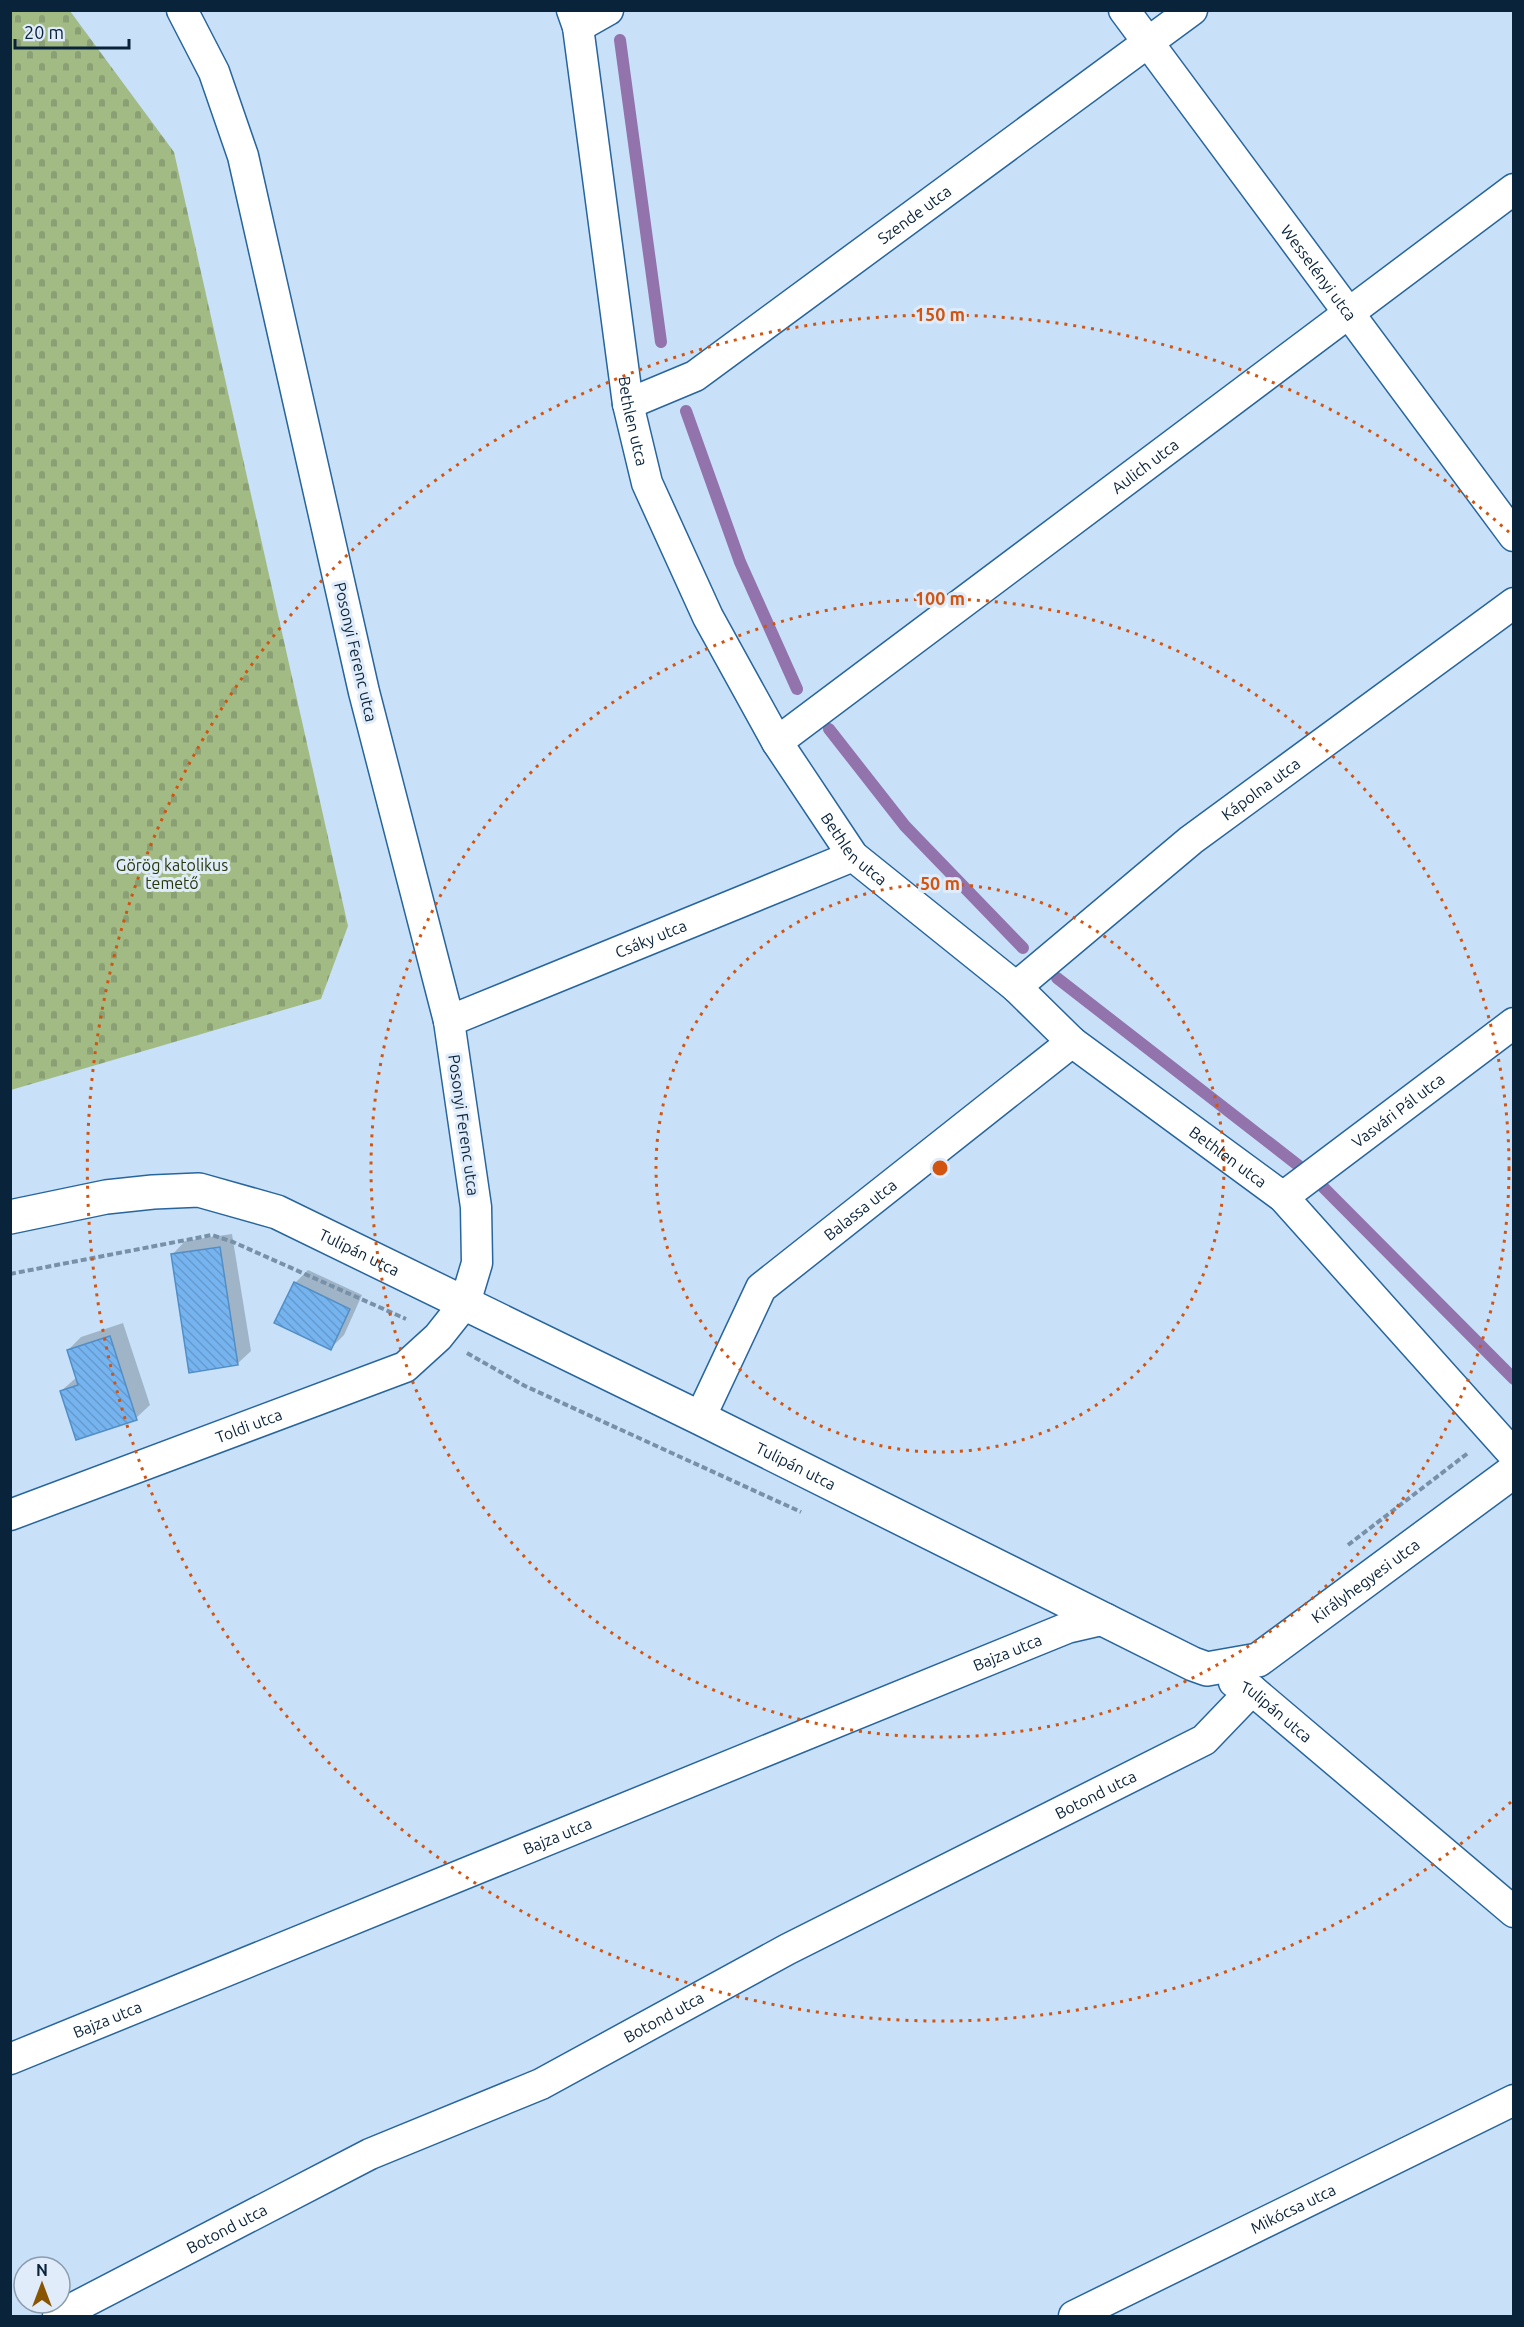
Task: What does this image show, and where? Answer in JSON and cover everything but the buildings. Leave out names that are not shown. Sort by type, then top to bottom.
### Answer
[{"type":"main road","name":"Tulipán utca","points":[[10,1217],[106,1197],[199,1190],[277,1212],[1207,1669]]},
{"type":"main road","name":"Királyhegyesi utca","points":[[1207,1669],[1257,1660],[1514,1471]]},
{"type":"street","name":"Posonyi Ferenc utca","points":[[182,10],[213,72],[243,156],[364,692],[449,1021],[476,1207],[477,1263],[465,1304]]},
{"type":"street","points":[[575,19],[608,10]]},
{"type":"street","name":"Wesselényi utca","points":[[1124,10],[1514,536]]},
{"type":"street","name":"Szende utca","points":[[628,404],[695,376],[1192,10]]},
{"type":"street","name":"Bethlen utca","points":[[575,19],[628,404],[647,483],[708,616],[777,742],[853,856],[1016,987],[1072,1042],[1283,1197],[1514,1455]]},
{"type":"street","name":"Aulich utca","points":[[777,742],[1514,189]]},
{"type":"street","name":"Kápolna utca","points":[[1016,987],[1191,840],[1514,603]]},
{"type":"street","name":"Csáky utca","points":[[449,1021],[853,856]]},
{"type":"street","name":"Vasvári Pál utca","points":[[1283,1197],[1514,1023]]},
{"type":"street","name":"Balassa utca","points":[[700,1418],[761,1288],[1072,1042]]},
{"type":"street","name":"Toldi utca","points":[[10,1515],[405,1367],[438,1337],[465,1304]]},
{"type":"street","name":"Bajza utca","points":[[10,2059],[1067,1628],[1106,1619]]},
{"type":"street","name":"Tulipán utca","points":[[1207,1669],[1252,1690],[1511,1907]]},
{"type":"street","name":"Botond utca","points":[[58,2316],[370,2154],[541,2084],[788,1949],[1204,1740],[1252,1690]]},
{"type":"street","name":"Mikócsa utca","points":[[1074,2316],[1514,2100]]},
{"type":"path","points":[[10,1274],[212,1235],[233,1242],[400,1316],[525,1386],[806,1515]]},
{"type":"path","points":[[1343,1549],[1493,1433]]},
{"type":"green space","name":"Görög katolikus temető","points":[[11,10],[70,11],[174,152],[348,926],[321,999],[11,1090]]},
{"type":"waterway","points":[[620,40],[661,342]]},
{"type":"waterway","points":[[686,411],[740,562],[797,689]]},
{"type":"waterway","points":[[829,729],[905,826],[1023,948]]},
{"type":"waterway","points":[[1057,978],[1299,1166]]},
{"type":"waterway","points":[[1317,1181],[1514,1379]]}]
